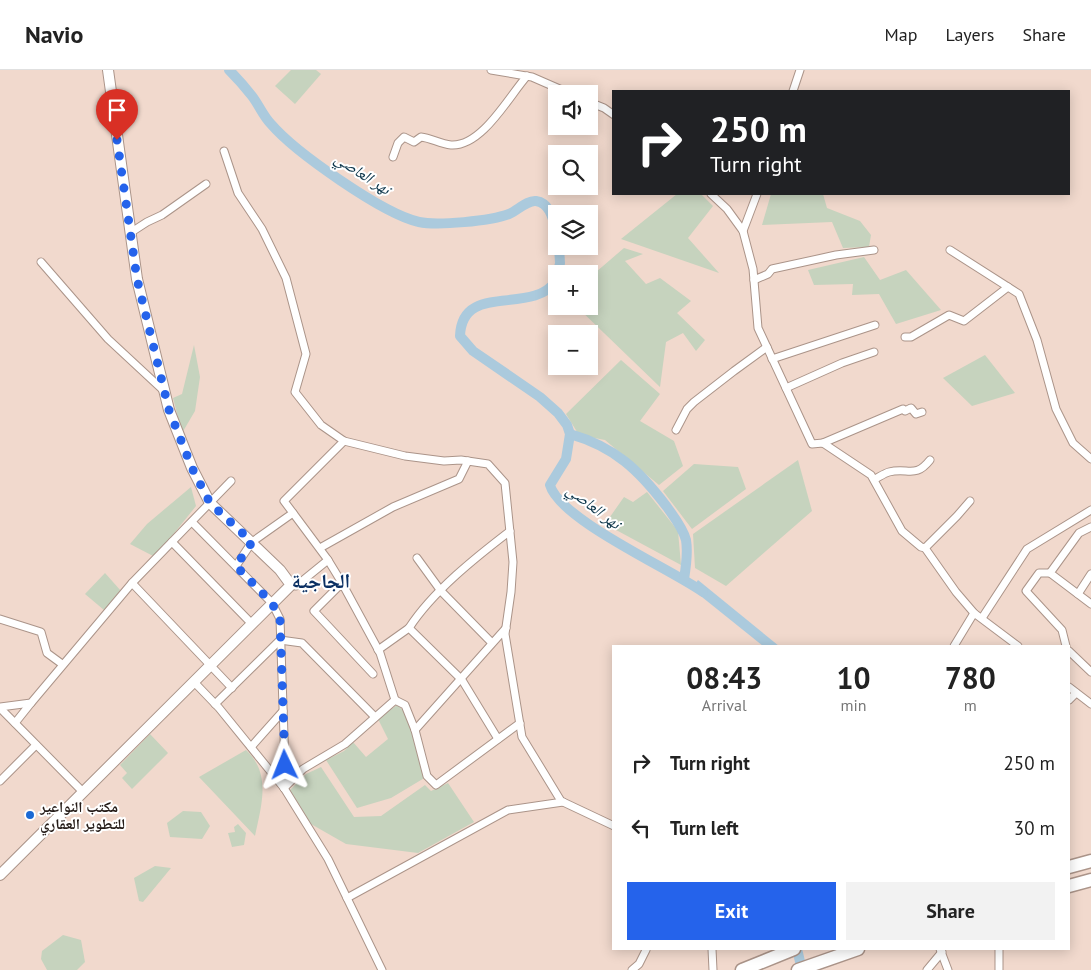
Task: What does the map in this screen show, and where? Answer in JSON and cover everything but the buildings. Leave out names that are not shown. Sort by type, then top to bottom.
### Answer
[{"type":"highway","points":[[1070,867],[1091,861]]},
{"type":"highway","points":[[1070,886],[1091,880]]},
{"type":"highway","points":[[742,970],[790,950]]},
{"type":"highway","points":[[798,970],[855,950]]},
{"type":"street","points":[[108,70],[137,279],[169,410],[192,468],[210,503],[280,570],[290,586]]},
{"type":"street","points":[[491,70],[527,76],[549,85]]},
{"type":"street","points":[[793,90],[800,70]]},
{"type":"street","points":[[393,157],[398,144],[404,137],[414,142],[421,137],[452,145],[463,142],[481,132],[497,115],[527,76]]},
{"type":"street","points":[[598,106],[612,114]]},
{"type":"street","points":[[224,151],[238,193],[262,229],[286,278],[306,354],[295,392],[321,425],[344,441],[405,456],[488,464],[505,483],[512,572],[505,634],[522,737],[563,802],[612,825]]},
{"type":"street","points":[[130,233],[162,215],[206,184]]},
{"type":"street","points":[[713,195],[727,209],[743,231],[754,280],[758,328],[812,444],[823,443],[903,409],[905,411],[911,408],[916,414],[922,412]]},
{"type":"street","points":[[743,231],[757,195]]},
{"type":"street","points":[[754,280],[768,274],[772,269],[836,255],[874,250]]},
{"type":"street","points":[[950,250],[1019,294],[1037,340],[1056,409],[1073,443],[1091,459]]},
{"type":"street","points":[[41,262],[108,339],[164,391]]},
{"type":"street","points":[[905,337],[911,337],[950,315],[964,321],[1008,287]]},
{"type":"street","points":[[772,359],[875,325]]},
{"type":"street","points":[[676,430],[687,409],[694,402],[767,347]]},
{"type":"street","points":[[786,388],[842,363],[874,352]]},
{"type":"street","points":[[344,441],[284,501],[303,530],[320,548],[328,560],[378,650],[395,700],[405,705],[415,730],[427,776],[436,785],[520,723]]},
{"type":"street","points":[[823,443],[875,479],[902,531],[921,547],[925,548],[956,592],[974,613],[1017,645]]},
{"type":"street","points":[[875,479],[890,472],[915,472],[923,469],[930,460]]},
{"type":"street","points":[[320,548],[393,507],[459,480],[468,461]]},
{"type":"street","points":[[14,723],[132,583],[231,480]]},
{"type":"street","points":[[925,548],[970,501]]},
{"type":"street","points":[[982,618],[1027,549],[1091,510]]},
{"type":"street","points":[[236,566],[252,542],[293,512]]},
{"type":"street","points":[[192,522],[272,603],[280,619],[284,788]]},
{"type":"street","points":[[1050,573],[1078,533],[1091,527]]},
{"type":"street","points":[[378,650],[409,628],[416,617],[470,562],[510,531]]},
{"type":"street","points":[[172,542],[252,624]]},
{"type":"street","points":[[417,558],[441,591],[491,642]]},
{"type":"street","points":[[0,875],[272,603],[290,586],[296,586],[328,560]]},
{"type":"street","points":[[1066,645],[1062,630],[1026,591],[1039,573],[1050,573],[1091,604]]},
{"type":"street","points":[[1078,594],[1091,574]]},
{"type":"street","points":[[132,583],[232,688]]},
{"type":"street","points":[[342,583],[314,611],[373,674]]},
{"type":"street","points":[[955,645],[974,613]]},
{"type":"street","points":[[0,619],[41,632],[47,653],[62,664]]},
{"type":"street","points":[[409,628],[462,680],[498,739]]},
{"type":"street","points":[[415,730],[462,680],[491,642],[506,628]]},
{"type":"street","points":[[215,704],[280,640]]},
{"type":"street","points":[[280,640],[302,643],[375,716]]},
{"type":"street","points":[[1070,652],[1091,672]]},
{"type":"street","points":[[194,682],[215,704],[284,788],[328,859],[382,970]]},
{"type":"street","points":[[1070,687],[1091,704]]},
{"type":"street","points":[[1070,699],[1076,693]]},
{"type":"street","points":[[284,788],[303,769],[345,744],[395,700]]},
{"type":"street","points":[[0,708],[31,703]]},
{"type":"street","points":[[0,708],[83,792]]},
{"type":"street","points":[[251,747],[283,711]]},
{"type":"street","points":[[0,781],[36,745]]},
{"type":"street","points":[[347,898],[508,810],[563,802]]},
{"type":"street","points":[[632,970],[639,964],[646,950]]},
{"type":"street","points":[[712,950],[713,970]]},
{"type":"street","points":[[999,950],[999,970]]},
{"type":"street","points":[[928,970],[941,951]]},
{"type":"street","points":[[941,951],[948,970]]},
{"type":"green space","points":[[291,70],[316,70],[321,74],[295,104],[275,86]]},
{"type":"green space","points":[[676,195],[702,195],[713,206],[688,238],[719,273],[621,239]]},
{"type":"green space","points":[[771,195],[823,195],[827,208],[860,221],[871,235],[869,247],[843,248],[832,222],[762,225]]},
{"type":"green space","points":[[624,248],[643,254],[625,261],[646,284],[660,278],[691,301],[677,313],[705,340],[696,351],[683,333],[666,342],[660,387],[598,327],[598,325],[585,315],[598,315],[598,270]]},
{"type":"green space","points":[[864,257],[880,280],[906,270],[941,310],[896,324],[879,294],[852,295],[853,284],[814,285],[808,270]]},
{"type":"green space","points":[[194,345],[200,377],[195,411],[182,433],[173,398],[182,394]]},
{"type":"green space","points":[[985,355],[1015,393],[972,406],[943,378]]},
{"type":"green space","points":[[621,360],[660,394],[640,421],[674,441],[683,466],[659,485],[605,440],[579,435],[566,414]]},
{"type":"green space","points":[[798,460],[812,511],[726,586],[695,568],[693,534]]},
{"type":"green space","points":[[694,464],[738,467],[746,489],[692,529],[663,491]]},
{"type":"green space","points":[[191,487],[196,506],[155,557],[130,544],[147,524]]},
{"type":"green space","points":[[647,492],[678,531],[681,565],[605,524],[624,497],[633,502]]},
{"type":"green space","points":[[105,573],[121,591],[104,610],[85,594]]},
{"type":"green space","points":[[397,705],[403,710],[412,727],[426,777],[391,798],[357,808],[326,760],[344,751],[353,742],[366,757],[388,739],[378,719]]},
{"type":"green space","points":[[150,734],[168,753],[132,789],[122,778],[127,773],[120,765]]},
{"type":"green space","points":[[246,750],[254,759],[262,780],[262,802],[255,836],[199,777]]},
{"type":"green space","points":[[321,767],[354,817],[381,816],[425,785],[431,791],[448,783],[474,822],[418,853],[346,844],[311,824],[290,790],[306,774]]},
{"type":"green space","points":[[183,811],[201,812],[210,826],[202,839],[170,837],[167,823]]},
{"type":"green space","points":[[238,824],[246,833],[244,845],[232,847],[228,833],[235,832],[234,827]]},
{"type":"green space","points":[[155,866],[171,868],[143,902],[139,901],[134,878]]},
{"type":"green space","points":[[63,935],[81,940],[85,962],[77,970],[47,970],[41,959],[42,951]]},
{"type":"water","points":[[698,580],[778,645],[762,645],[692,589]]},
{"type":"waterway","name":"نهر العاصي","points":[[229,70],[252,96],[268,121],[299,150],[363,195],[403,217],[419,222],[451,223],[501,217],[533,201],[541,202],[548,208]]},
{"type":"waterway","name":"نهر العاصي","points":[[560,255],[560,265]]},
{"type":"waterway","name":"نهر العاصي","points":[[548,288],[531,297],[485,304],[472,309],[464,319],[460,336],[473,351],[540,397],[558,413],[567,425],[570,434],[566,459],[550,485],[558,499],[594,528],[703,592]]},
{"type":"waterway","points":[[570,434],[586,439],[613,453],[636,471],[657,494],[681,527],[685,536],[687,554],[684,579]]},
{"type":"waterway","name":"نهر العاصي","points":[[797,950],[802,970]]},
{"type":"place","name":"مكتب النواعير للتطوير العقاري","points":[[30,815]]},
{"type":"district","name":"الجاجية","points":[[321,581]]},
{"type":"route","points":[[117,140],[137,279],[169,410],[192,468],[210,503],[252,542],[236,566],[272,603],[280,619],[285,765]]}]
